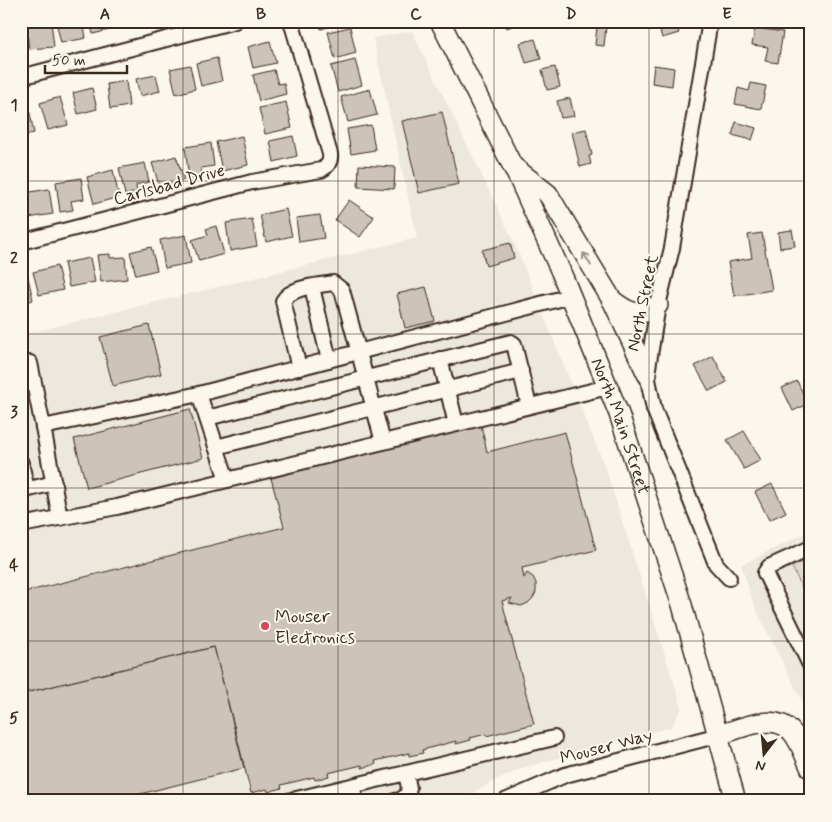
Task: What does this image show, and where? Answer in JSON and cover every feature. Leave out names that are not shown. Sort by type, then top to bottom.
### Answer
[{"type":"main road","name":"North Main Street","points":[[440,21],[512,166],[570,296],[619,414],[682,604],[736,801]]},
{"type":"main road","points":[[512,166],[548,194],[612,300],[647,374]]},
{"type":"main road","points":[[612,300],[625,310],[635,313],[645,313],[658,305]]},
{"type":"main road","points":[[719,735],[755,724],[770,722],[785,726],[795,737],[811,769]]},
{"type":"street","points":[[21,77],[234,21]]},
{"type":"street","name":"Carlsbad Drive","points":[[21,242],[252,182],[321,170],[326,167],[330,154],[291,21]]},
{"type":"street","name":"North Street","points":[[710,21],[672,248],[658,305],[647,374],[654,409],[716,564],[730,578]]},
{"type":"street","points":[[299,368],[283,301],[291,293],[333,283],[342,290],[383,442]]},
{"type":"street","points":[[312,287],[329,360]]},
{"type":"street","points":[[43,427],[199,394],[570,296]]},
{"type":"street","points":[[207,418],[511,342],[514,344],[529,406]]},
{"type":"street","points":[[440,359],[456,424]]},
{"type":"street","points":[[21,365],[30,363],[60,518]]},
{"type":"street","points":[[216,446],[521,371]]},
{"type":"street","points":[[21,524],[117,508],[608,387]]},
{"type":"street","points":[[199,394],[226,480]]},
{"type":"street","points":[[21,462],[24,490],[54,483]]},
{"type":"street","points":[[811,548],[769,567],[765,573],[811,667]]},
{"type":"street","name":"Mouser Way","points":[[505,801],[566,775],[719,735]]},
{"type":"street","points":[[288,801],[554,738]]},
{"type":"street","points":[[396,801],[401,800],[407,795],[409,788],[406,773]]},
{"type":"street","points":[[352,786],[356,801]]},
{"type":"shaded area","points":[[412,31],[514,242],[605,467],[682,708],[671,727],[526,767],[493,781],[460,801],[21,801],[21,335],[417,238],[373,38]]},
{"type":"shaded area","points":[[811,530],[811,719],[754,605],[741,565]]},
{"type":"shaded area","points":[[811,558],[811,607],[792,567]]},
{"type":"building","points":[[51,21],[54,47],[29,49],[26,23]]},
{"type":"building","points":[[56,21],[83,21],[86,38],[61,43]]},
{"type":"building","points":[[90,21],[116,21],[117,28],[93,34]]},
{"type":"building","points":[[123,21],[149,21],[149,22],[124,28]]},
{"type":"building","points":[[319,21],[345,21],[346,22],[321,29]]},
{"type":"building","points":[[504,21],[522,21],[522,22],[507,28]]},
{"type":"building","points":[[657,21],[675,21],[679,33],[662,38]]},
{"type":"building","points":[[350,27],[356,53],[335,59],[328,32]]},
{"type":"building","points":[[597,27],[606,27],[604,46],[595,45]]},
{"type":"building","points":[[755,28],[783,32],[778,63],[765,61],[768,47],[752,45]]},
{"type":"building","points":[[535,39],[541,59],[526,63],[520,43]]},
{"type":"building","points":[[270,41],[276,63],[253,68],[248,47]]},
{"type":"building","points":[[217,58],[222,81],[201,86],[196,63]]},
{"type":"building","points":[[355,60],[362,85],[338,92],[331,66]]},
{"type":"building","points":[[190,65],[195,89],[176,94],[170,69]]},
{"type":"building","points":[[654,65],[674,68],[672,86],[652,83]]},
{"type":"building","points":[[555,67],[560,87],[547,90],[542,70]]},
{"type":"building","points":[[274,70],[278,84],[284,83],[286,94],[259,101],[253,75]]},
{"type":"building","points":[[156,75],[160,91],[140,96],[136,79]]},
{"type":"building","points":[[126,81],[129,106],[110,109],[107,84]]},
{"type":"building","points":[[751,83],[766,86],[761,109],[735,104],[738,88],[749,91]]},
{"type":"building","points":[[92,88],[97,109],[78,114],[73,93]]},
{"type":"building","points":[[370,89],[377,115],[348,122],[341,97]]},
{"type":"building","points":[[60,97],[68,125],[48,130],[40,103]]},
{"type":"building","points":[[570,98],[574,116],[561,118],[557,101]]},
{"type":"building","points":[[286,102],[292,128],[265,134],[259,108]]},
{"type":"building","points":[[28,104],[34,133],[21,136],[21,106]]},
{"type":"building","points":[[442,112],[459,184],[419,193],[402,121]]},
{"type":"building","points":[[736,122],[756,128],[752,140],[732,135]]},
{"type":"building","points":[[371,125],[375,150],[351,154],[347,129]]},
{"type":"building","points":[[586,129],[592,155],[589,156],[591,164],[580,167],[572,132]]},
{"type":"building","points":[[242,136],[248,165],[222,171],[216,142]]},
{"type":"building","points":[[293,136],[297,156],[274,162],[270,141]]},
{"type":"building","points":[[211,143],[214,166],[201,168],[202,177],[189,179],[185,147]]},
{"type":"building","points":[[176,156],[184,180],[160,188],[152,163]]},
{"type":"building","points":[[145,163],[149,182],[136,185],[137,192],[125,195],[119,168]]},
{"type":"building","points":[[359,165],[395,167],[394,189],[358,187]]},
{"type":"building","points":[[113,170],[119,197],[94,204],[87,177]]},
{"type":"building","points":[[81,178],[84,199],[71,201],[73,210],[60,212],[56,182]]},
{"type":"building","points":[[49,189],[53,214],[28,218],[24,193]]},
{"type":"building","points":[[349,200],[374,217],[360,237],[335,220]]},
{"type":"building","points":[[286,209],[292,236],[266,242],[260,215]]},
{"type":"building","points":[[320,215],[324,238],[299,242],[296,218]]},
{"type":"building","points":[[252,219],[257,246],[230,251],[226,223]]},
{"type":"building","points":[[216,226],[224,254],[199,261],[192,240],[208,235],[206,229]]},
{"type":"building","points":[[792,230],[795,246],[780,248],[778,232]]},
{"type":"building","points":[[762,233],[772,290],[734,296],[728,262],[752,258],[748,235]]},
{"type":"building","points":[[186,235],[191,263],[165,268],[160,240]]},
{"type":"building","points":[[510,243],[514,258],[486,266],[482,250]]},
{"type":"building","points":[[151,247],[157,270],[136,275],[130,252]]},
{"type":"building","points":[[110,254],[110,258],[125,257],[127,279],[101,282],[97,255]]},
{"type":"building","points":[[90,258],[95,282],[69,287],[64,263]]},
{"type":"building","points":[[57,266],[63,290],[39,295],[33,272]]},
{"type":"building","points":[[27,273],[33,300],[21,303],[21,274]]},
{"type":"building","points":[[426,287],[435,321],[405,328],[397,294]]},
{"type":"building","points":[[149,325],[161,374],[113,386],[100,337]]},
{"type":"building","points":[[713,356],[727,382],[709,391],[695,366]]},
{"type":"building","points":[[797,381],[808,404],[793,411],[782,388]]},
{"type":"building","points":[[190,409],[203,458],[87,488],[74,439]]},
{"type":"building","name":"Mouser Electronics","points":[[481,425],[487,452],[565,432],[596,550],[522,568],[524,578],[527,573],[533,577],[536,583],[536,592],[533,598],[521,606],[509,603],[512,598],[502,601],[534,724],[470,738],[471,740],[456,744],[456,741],[422,750],[423,753],[409,756],[409,753],[375,761],[376,764],[362,768],[362,765],[328,773],[329,776],[315,780],[314,777],[281,785],[282,788],[268,792],[267,789],[251,793],[214,647],[21,694],[21,593],[284,527],[271,478]]},
{"type":"building","points":[[744,431],[761,460],[744,469],[727,440]]},
{"type":"building","points":[[772,484],[786,512],[769,520],[755,492]]},
{"type":"building","points":[[214,647],[244,768],[112,801],[26,801],[21,783],[21,694]]},
{"type":"place","name":"Mouser Electronics","points":[[265,626]]}]
